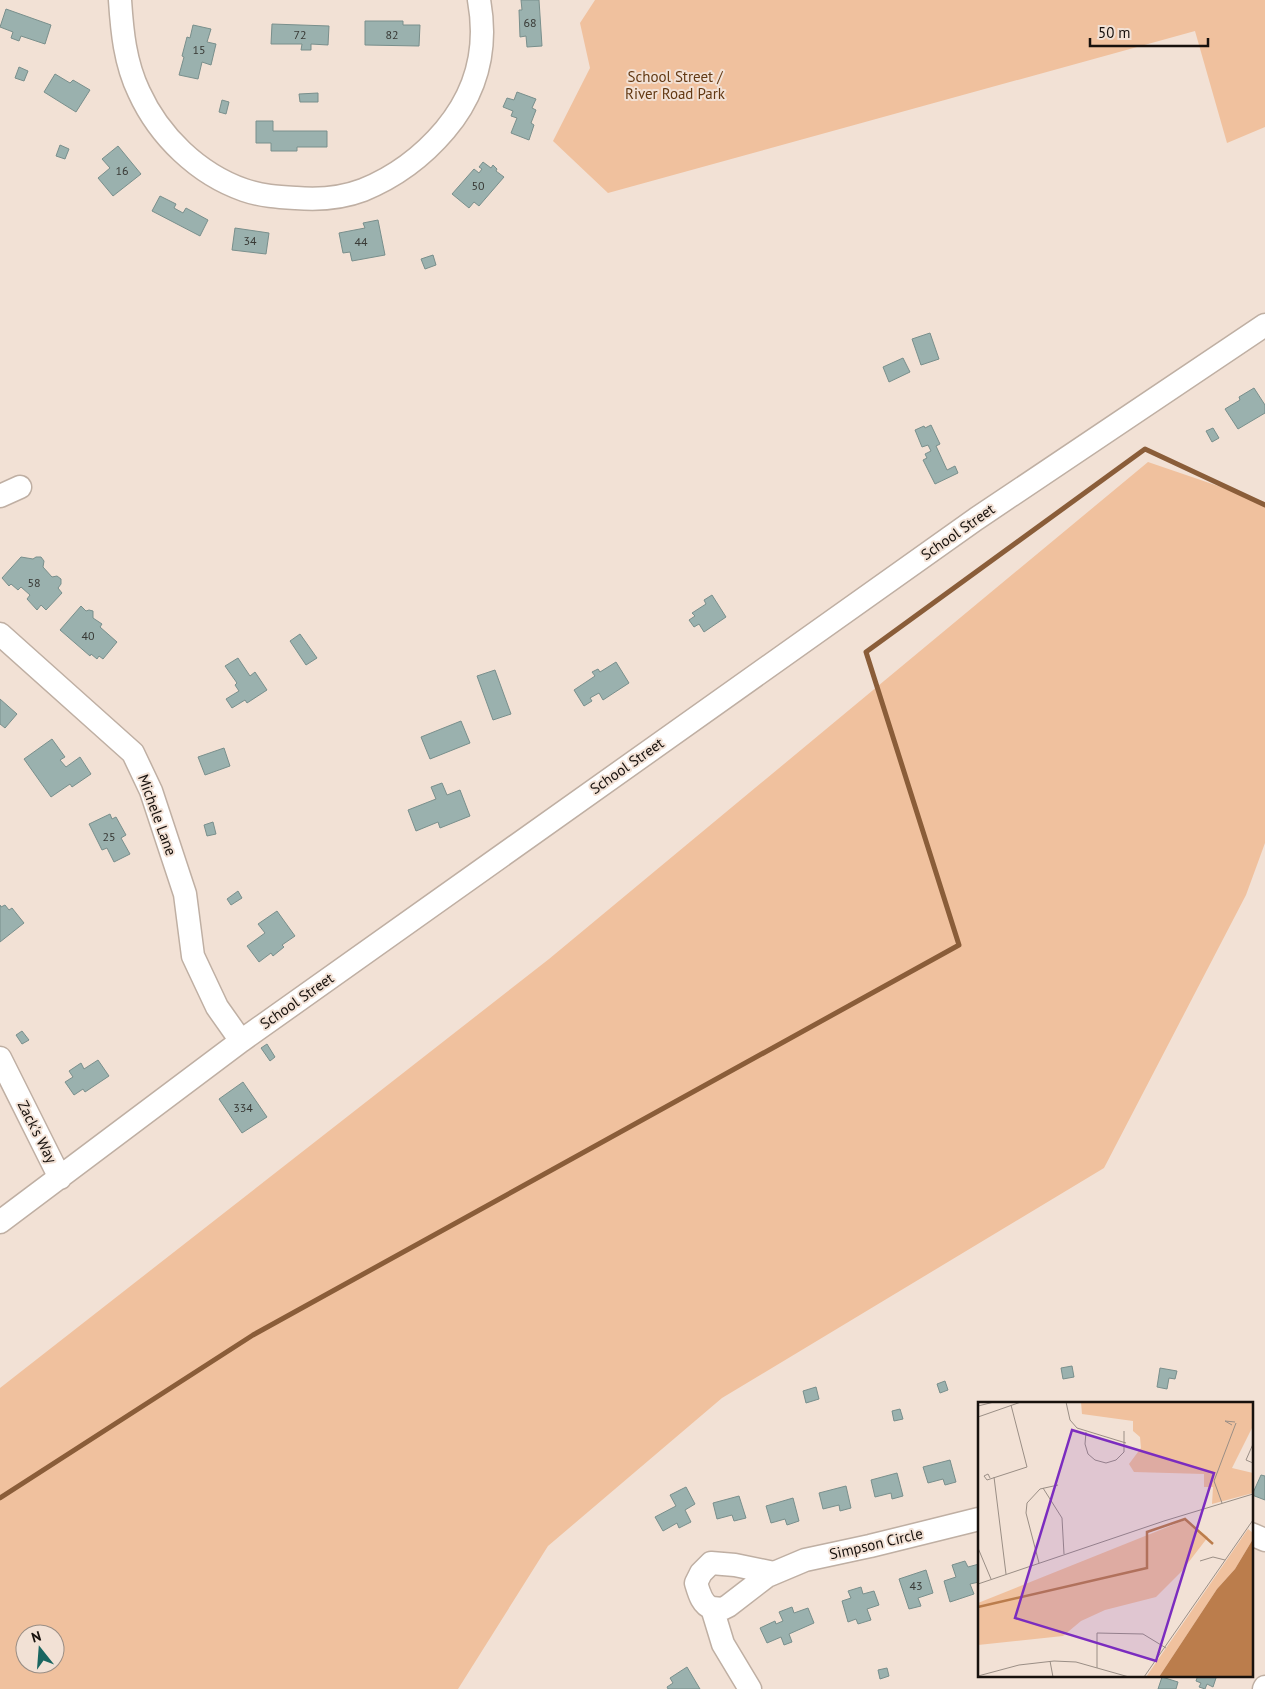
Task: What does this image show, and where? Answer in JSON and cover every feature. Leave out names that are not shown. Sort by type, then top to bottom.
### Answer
[{"type":"street","points":[[120,0],[126,50],[138,91],[154,120],[176,146],[211,173],[244,190],[276,197],[310,199],[345,195],[378,183],[416,160],[435,142],[459,112],[477,71],[483,38],[483,18],[480,0]]},
{"type":"street","name":"School Street","points":[[0,1222],[241,1041],[976,518],[1265,325]]},
{"type":"street","points":[[0,496],[20,487]]},
{"type":"street","name":"Michele Lane","points":[[0,634],[132,753],[151,791],[185,894],[194,956],[216,1006],[241,1041]]},
{"type":"street","name":"Zack's Way","points":[[0,1058],[60,1178]]},
{"type":"street","name":"Simpson Circle","points":[[712,1608],[722,1609],[728,1606],[774,1573],[805,1560],[978,1519]]},
{"type":"street","points":[[1252,1534],[1265,1540]]},
{"type":"street","points":[[750,1689],[723,1644],[712,1608],[708,1607],[700,1597],[696,1583],[701,1573],[711,1563],[736,1565],[774,1573]]},
{"type":"green space","name":"School Street / River Road Park","points":[[595,0],[1265,0],[1265,127],[1227,143],[1195,31],[608,193],[553,141],[590,68],[580,23]]},
{"type":"green space","points":[[1148,462],[1265,502],[1265,843],[1246,895],[1104,1168],[722,1398],[548,1546],[458,1689],[0,1689],[0,1388],[549,959]]},
{"type":"building","points":[[521,0],[539,0],[542,46],[527,47],[526,36],[520,37],[519,10],[522,10]]},
{"type":"building","points":[[6,9],[51,25],[45,44],[21,36],[19,41],[11,38],[13,32],[0,27]]},
{"type":"building","points":[[365,21],[403,21],[403,25],[420,25],[419,46],[365,45]]},
{"type":"building","points":[[272,24],[329,26],[328,45],[311,44],[311,50],[301,50],[302,44],[271,44]]},
{"type":"building","points":[[193,25],[211,29],[207,42],[216,44],[211,65],[202,62],[198,79],[179,75],[187,37],[190,38]]},
{"type":"building","points":[[19,67],[28,71],[24,81],[15,78]]},
{"type":"building","points":[[55,74],[70,83],[73,80],[90,90],[76,112],[44,92]]},
{"type":"building","points":[[517,92],[536,99],[532,108],[536,110],[531,123],[534,125],[529,140],[511,133],[517,118],[511,116],[513,111],[503,107],[507,98],[514,100]]},
{"type":"building","points":[[318,93],[318,102],[300,102],[299,94]]},
{"type":"building","points":[[222,100],[229,102],[226,114],[219,112]]},
{"type":"building","points":[[256,121],[273,121],[273,131],[327,131],[327,147],[297,147],[297,151],[271,151],[271,143],[256,143]]},
{"type":"building","points":[[60,145],[69,149],[65,159],[56,156]]},
{"type":"building","points":[[118,146],[141,174],[113,196],[98,178],[110,168],[102,159]]},
{"type":"building","points":[[483,162],[491,168],[493,165],[497,169],[496,171],[504,177],[479,206],[474,202],[469,208],[452,194],[474,169],[479,173],[482,169],[479,167]]},
{"type":"building","points":[[160,196],[176,204],[174,208],[183,213],[186,208],[208,220],[200,236],[152,211]]},
{"type":"building","points":[[378,220],[385,255],[352,261],[350,252],[343,253],[339,233],[365,228],[363,223]]},
{"type":"building","points":[[235,228],[269,233],[266,254],[232,250]]},
{"type":"building","points":[[433,255],[436,265],[425,269],[421,259]]},
{"type":"building","points":[[930,333],[939,359],[921,365],[912,339]]},
{"type":"building","points":[[903,358],[910,372],[889,382],[883,367]]},
{"type":"building","points":[[1254,388],[1265,405],[1265,413],[1238,429],[1225,409],[1240,400],[1239,397]]},
{"type":"building","points":[[931,425],[940,444],[936,446],[947,470],[955,466],[958,473],[935,484],[923,460],[927,458],[925,454],[931,451],[928,445],[922,447],[915,430]]},
{"type":"building","points":[[1213,428],[1219,438],[1212,442],[1206,431]]},
{"type":"building","points":[[21,557],[33,559],[41,557],[44,561],[43,567],[52,577],[57,576],[61,579],[61,584],[58,588],[62,593],[46,610],[41,605],[37,610],[27,599],[30,595],[21,587],[18,590],[11,584],[9,586],[2,578]]},
{"type":"building","points":[[712,595],[726,617],[704,632],[699,624],[694,627],[689,620],[695,616],[692,613],[706,604],[704,600]]},
{"type":"building","points":[[81,606],[86,611],[93,611],[93,618],[102,624],[100,627],[117,642],[103,659],[99,656],[97,659],[91,654],[90,656],[60,630]]},
{"type":"building","points":[[300,634],[317,658],[306,665],[290,641]]},
{"type":"building","points":[[238,658],[250,676],[255,672],[267,690],[247,703],[245,700],[232,708],[226,699],[239,691],[235,685],[237,683],[225,666]]},
{"type":"building","points":[[616,662],[629,683],[603,700],[599,693],[590,698],[592,701],[584,706],[574,690],[595,676],[592,672],[598,669],[600,672]]},
{"type":"building","points":[[495,670],[511,714],[493,720],[477,676]]},
{"type":"building","points":[[0,699],[17,714],[5,728],[0,724]]},
{"type":"building","points":[[461,721],[470,743],[430,759],[421,737]]},
{"type":"building","points":[[52,739],[65,757],[60,760],[66,767],[80,757],[91,774],[72,787],[70,784],[51,797],[24,759]]},
{"type":"building","points":[[224,748],[230,766],[205,775],[198,757]]},
{"type":"building","points":[[442,783],[447,795],[460,790],[470,816],[440,828],[438,822],[416,831],[408,810],[436,799],[431,787]]},
{"type":"building","points":[[110,814],[112,819],[116,817],[126,835],[121,838],[130,854],[114,862],[107,848],[102,850],[89,824]]},
{"type":"building","points":[[213,822],[216,834],[207,836],[204,825]]},
{"type":"building","points":[[238,891],[242,898],[231,905],[227,899]]},
{"type":"building","points":[[0,905],[1,907],[5,905],[9,910],[12,908],[24,923],[0,942]]},
{"type":"building","points":[[277,911],[295,936],[282,945],[284,947],[273,956],[271,953],[259,962],[247,946],[265,933],[258,924]]},
{"type":"building","points":[[22,1031],[29,1040],[22,1044],[16,1035]]},
{"type":"building","points":[[267,1044],[275,1057],[270,1061],[261,1048]]},
{"type":"building","points":[[98,1060],[109,1076],[85,1092],[83,1089],[74,1095],[65,1082],[73,1077],[69,1071],[81,1063],[84,1069]]},
{"type":"building","points":[[243,1082],[267,1117],[242,1133],[219,1099]]},
{"type":"building","points":[[1072,1366],[1074,1377],[1063,1379],[1061,1368]]},
{"type":"building","points":[[1160,1368],[1177,1371],[1175,1379],[1169,1378],[1167,1389],[1157,1387]]},
{"type":"building","points":[[945,1381],[948,1390],[940,1393],[937,1384]]},
{"type":"building","points":[[816,1387],[819,1399],[806,1403],[803,1391]]},
{"type":"building","points":[[900,1409],[903,1419],[894,1421],[892,1411]]},
{"type":"building","points":[[950,1460],[956,1482],[945,1485],[943,1479],[928,1483],[923,1467]]},
{"type":"building","points":[[897,1473],[903,1496],[892,1499],[891,1493],[875,1497],[871,1480]]},
{"type":"building","points":[[1261,1475],[1265,1476],[1265,1500],[1252,1495]]},
{"type":"building","points":[[846,1486],[851,1508],[840,1511],[839,1505],[823,1509],[819,1493]]},
{"type":"building","points":[[686,1487],[695,1504],[685,1510],[691,1522],[679,1528],[677,1523],[663,1531],[655,1517],[676,1506],[670,1495]]},
{"type":"building","points":[[739,1496],[746,1518],[734,1521],[732,1515],[717,1519],[713,1503]]},
{"type":"building","points":[[793,1498],[799,1521],[787,1525],[785,1519],[771,1523],[766,1506]]},
{"type":"building","points":[[965,1561],[968,1567],[978,1564],[978,1582],[970,1584],[974,1594],[950,1602],[944,1581],[956,1577],[952,1565]]},
{"type":"building","points":[[926,1570],[933,1593],[918,1598],[921,1606],[909,1609],[899,1579]]},
{"type":"building","points":[[861,1587],[863,1594],[874,1591],[879,1605],[867,1609],[871,1620],[858,1624],[856,1619],[848,1622],[842,1601],[851,1598],[848,1591]]},
{"type":"building","points":[[792,1607],[794,1613],[808,1608],[814,1623],[789,1634],[792,1642],[784,1645],[781,1637],[767,1643],[760,1628],[775,1621],[776,1624],[783,1621],[779,1612]]},
{"type":"building","points":[[687,1667],[700,1689],[668,1689],[667,1687],[673,1683],[670,1678]]},
{"type":"building","points":[[887,1668],[889,1676],[880,1679],[878,1670]]},
{"type":"building","points":[[1198,1676],[1217,1676],[1213,1687],[1207,1684],[1205,1689],[1199,1687],[1201,1683],[1196,1681]]},
{"type":"building","points":[[1162,1677],[1178,1682],[1176,1689],[1158,1689]]},
{"type":"waterway","points":[[0,1498],[253,1335],[959,945],[866,652],[1145,449],[1265,505]]}]
